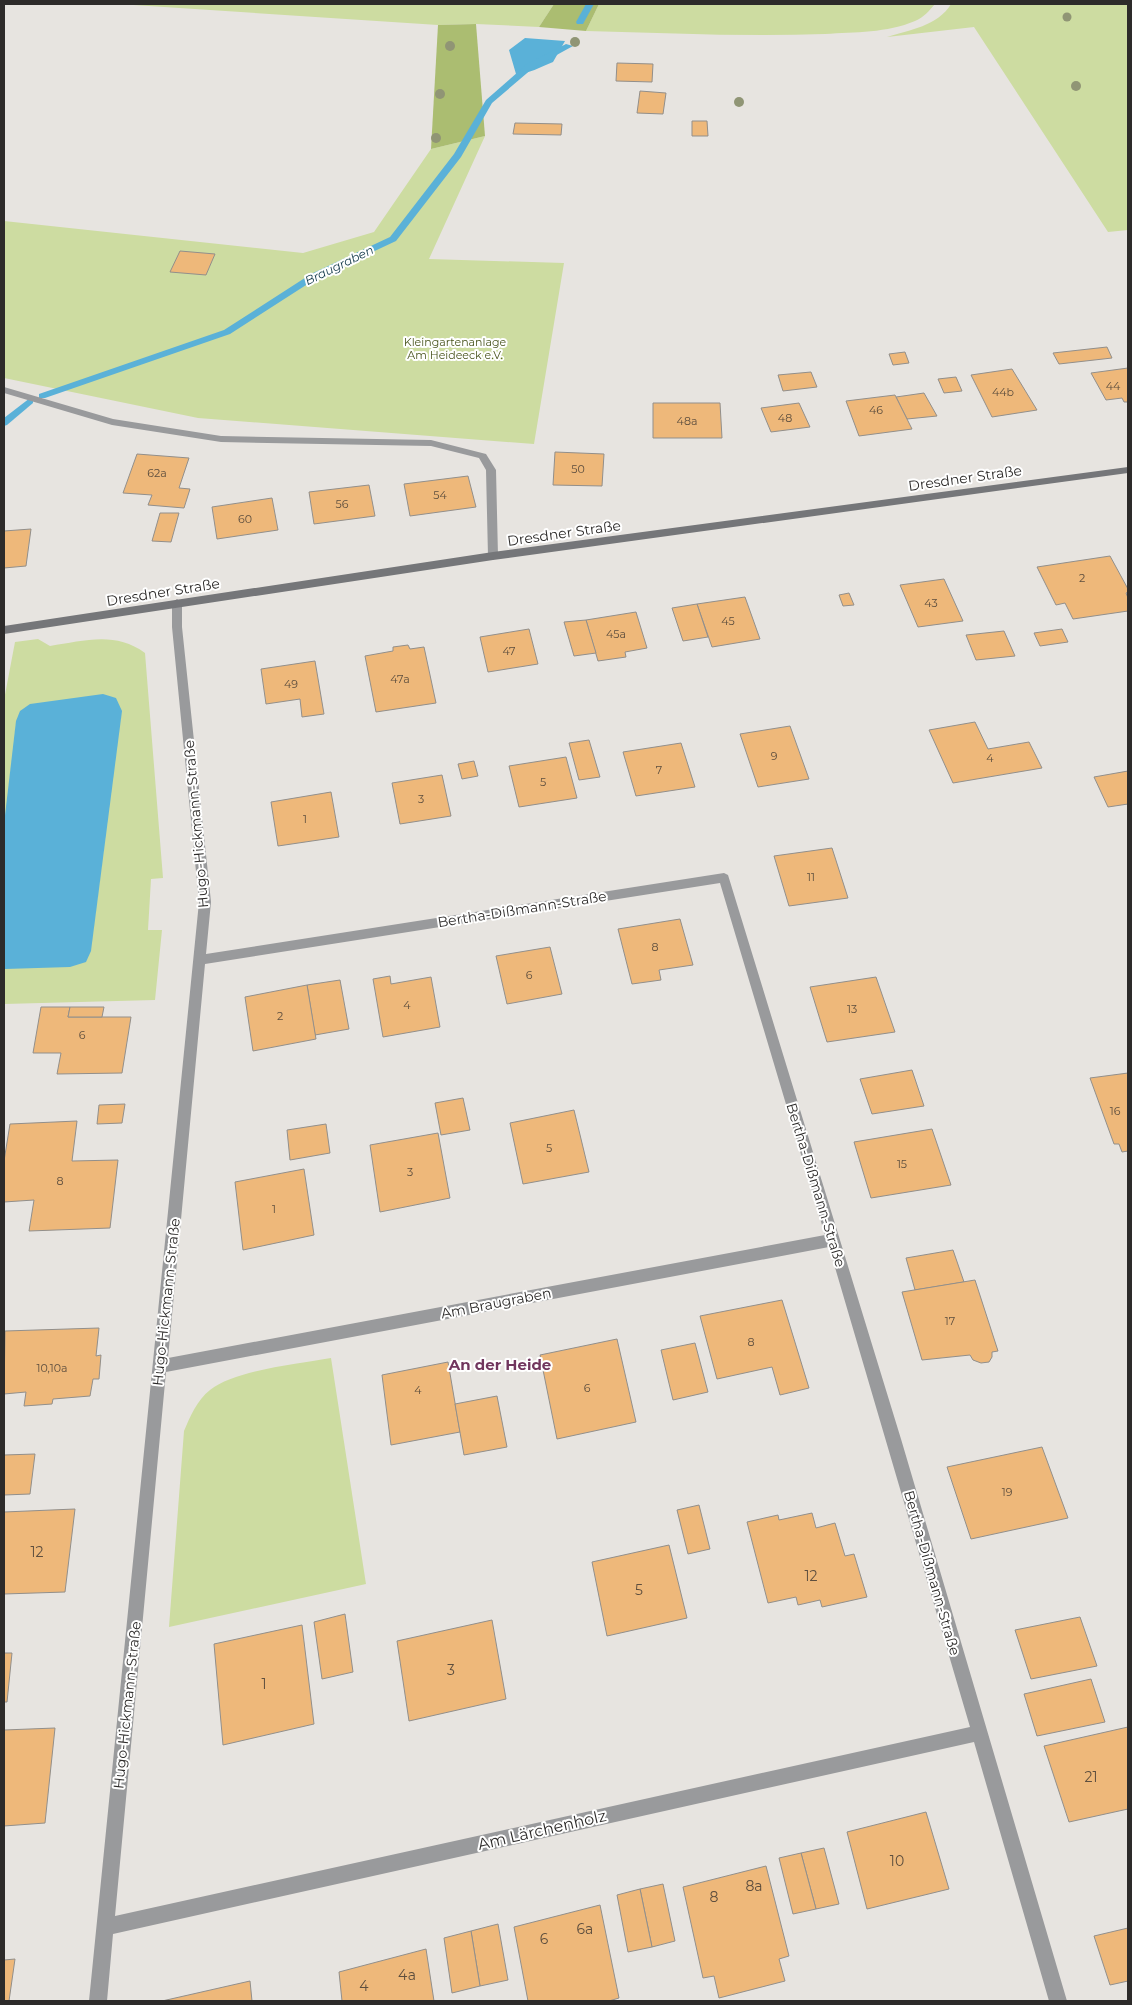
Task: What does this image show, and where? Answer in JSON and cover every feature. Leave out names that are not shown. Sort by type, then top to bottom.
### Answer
[{"type":"main road","name":"Dresdner Straße","points":[[4,630],[493,556],[1128,470]]},
{"type":"street","points":[[4,390],[112,422],[221,439],[431,443],[484,456],[491,470],[493,556]]},
{"type":"street","name":"Hugo-Hickmann-Straße","points":[[98,2001],[205,902],[177,628],[178,603]]},
{"type":"street","name":"Bertha-Dißmann-Straße","points":[[199,960],[724,878],[894,1440],[1058,2001]]},
{"type":"street","name":"Am Braugraben","points":[[160,1366],[832,1240]]},
{"type":"street","name":"Am Lärchenholz","points":[[105,1927],[979,1733]]},
{"type":"green space","points":[[118,4],[554,4],[539,27],[476,24],[438,25]]},
{"type":"green space","points":[[554,4],[599,4],[586,31],[539,27]]},
{"type":"green space","points":[[599,4],[935,4],[926,14],[918,19],[893,28],[825,34],[766,35],[586,31]]},
{"type":"green space","points":[[951,4],[1128,4],[1128,230],[1108,232],[974,27],[887,37],[931,22],[939,17]]},
{"type":"green space","points":[[476,24],[485,136],[431,149],[438,25]]},
{"type":"green space","name":"Kleingartenanlage Am Heideeck e.V.","points":[[485,136],[429,259],[564,263],[534,444],[198,418],[4,378],[4,221],[303,253],[374,232],[431,149]]},
{"type":"green space","points":[[38,639],[50,646],[87,640],[111,640],[134,646],[145,653],[163,878],[151,879],[148,930],[162,930],[155,1000],[4,1004],[4,700],[15,642]]},
{"type":"green space","points":[[331,1358],[366,1584],[169,1627],[184,1431],[194,1409],[210,1390],[235,1377]]},
{"type":"water","points":[[525,38],[565,41],[553,62],[530,72],[516,74],[509,50]]},
{"type":"water","points":[[103,694],[116,698],[122,711],[91,951],[86,962],[70,967],[5,969],[4,824],[16,721],[20,711],[30,704]]},
{"type":"building","points":[[617,63],[653,64],[652,82],[616,81]]},
{"type":"building","points":[[640,91],[666,93],[663,114],[637,113]]},
{"type":"building","points":[[692,121],[707,121],[708,136],[692,136]]},
{"type":"building","points":[[515,123],[562,124],[561,135],[513,134]]},
{"type":"building","points":[[180,251],[215,254],[206,275],[170,272]]},
{"type":"building","points":[[1107,347],[1112,358],[1059,364],[1053,353]]},
{"type":"building","points":[[905,352],[909,363],[893,365],[889,354]]},
{"type":"building","points":[[1128,368],[1128,402],[1124,402],[1122,398],[1106,400],[1091,373]]},
{"type":"building","points":[[1012,369],[1037,410],[992,417],[971,375]]},
{"type":"building","points":[[811,372],[817,387],[783,391],[778,375]]},
{"type":"building","points":[[956,377],[962,391],[944,393],[938,379]]},
{"type":"building","points":[[924,393],[937,416],[907,419],[896,397]]},
{"type":"building","points":[[895,395],[912,429],[859,436],[846,401]]},
{"type":"building","points":[[653,403],[720,403],[722,438],[653,438]]},
{"type":"building","points":[[799,403],[810,427],[771,432],[761,408]]},
{"type":"building","points":[[555,452],[604,454],[602,486],[553,485]]},
{"type":"building","points":[[137,454],[189,458],[179,488],[190,489],[184,508],[148,505],[152,495],[123,493]]},
{"type":"building","points":[[468,476],[476,507],[410,516],[404,484]]},
{"type":"building","points":[[369,485],[375,516],[314,524],[309,492]]},
{"type":"building","points":[[272,498],[278,530],[217,539],[212,507]]},
{"type":"building","points":[[160,513],[179,513],[171,542],[152,541]]},
{"type":"building","points":[[31,529],[26,566],[4,568],[4,531]]},
{"type":"building","points":[[1110,556],[1128,589],[1126,593],[1128,611],[1073,619],[1065,603],[1056,605],[1037,567]]},
{"type":"building","points":[[944,579],[963,621],[918,627],[900,585]]},
{"type":"building","points":[[849,593],[854,605],[843,606],[839,595]]},
{"type":"building","points":[[745,597],[760,639],[712,647],[697,604]]},
{"type":"building","points":[[697,604],[708,637],[683,641],[672,608]]},
{"type":"building","points":[[636,612],[647,648],[625,652],[626,657],[598,661],[586,620]]},
{"type":"building","points":[[586,620],[596,653],[574,656],[564,622]]},
{"type":"building","points":[[529,629],[538,664],[488,672],[480,637]]},
{"type":"building","points":[[1062,629],[1068,642],[1040,646],[1034,633]]},
{"type":"building","points":[[1004,631],[1015,656],[976,660],[966,635]]},
{"type":"building","points":[[408,645],[410,649],[424,647],[436,703],[376,712],[365,656],[393,651],[393,647]]},
{"type":"building","points":[[315,661],[324,714],[302,717],[300,699],[266,704],[261,669]]},
{"type":"building","points":[[975,722],[988,749],[1029,742],[1042,768],[953,783],[929,730]]},
{"type":"building","points":[[790,726],[809,779],[758,787],[740,734]]},
{"type":"building","points":[[589,740],[600,777],[579,780],[569,743]]},
{"type":"building","points":[[681,743],[695,787],[636,796],[623,752]]},
{"type":"building","points":[[566,757],[577,798],[519,807],[509,766]]},
{"type":"building","points":[[474,761],[478,776],[462,779],[458,764]]},
{"type":"building","points":[[1128,771],[1128,804],[1108,807],[1094,777]]},
{"type":"building","points":[[442,775],[451,816],[400,824],[392,783]]},
{"type":"building","points":[[331,792],[339,837],[278,846],[271,802]]},
{"type":"building","points":[[832,848],[848,898],[789,906],[774,856]]},
{"type":"building","points":[[680,919],[693,965],[659,970],[661,980],[632,984],[618,929]]},
{"type":"building","points":[[550,947],[562,994],[507,1004],[496,956]]},
{"type":"building","points":[[390,976],[391,984],[431,977],[440,1027],[383,1037],[373,979]]},
{"type":"building","points":[[876,977],[895,1032],[827,1042],[810,987]]},
{"type":"building","points":[[340,980],[349,1029],[315,1035],[307,985]]},
{"type":"building","points":[[307,985],[316,1039],[253,1051],[245,997]]},
{"type":"building","points":[[41,1007],[70,1007],[68,1017],[131,1017],[122,1073],[57,1074],[61,1053],[33,1053]]},
{"type":"building","points":[[70,1007],[104,1007],[102,1017],[68,1017]]},
{"type":"building","points":[[912,1070],[924,1106],[872,1114],[860,1079]]},
{"type":"building","points":[[1128,1073],[1128,1151],[1122,1152],[1119,1144],[1114,1144],[1090,1078]]},
{"type":"building","points":[[463,1098],[470,1130],[441,1135],[435,1103]]},
{"type":"building","points":[[125,1104],[122,1123],[97,1124],[99,1105]]},
{"type":"building","points":[[574,1110],[589,1172],[523,1184],[510,1123]]},
{"type":"building","points":[[77,1121],[72,1161],[118,1160],[110,1228],[29,1231],[34,1200],[4,1202],[4,1161],[10,1124]]},
{"type":"building","points":[[326,1124],[330,1153],[290,1160],[287,1130]]},
{"type":"building","points":[[932,1129],[951,1185],[871,1198],[854,1142]]},
{"type":"building","points":[[438,1133],[450,1198],[380,1212],[370,1145]]},
{"type":"building","points":[[304,1169],[314,1235],[243,1250],[235,1182]]},
{"type":"building","points":[[953,1250],[964,1282],[915,1290],[906,1258]]},
{"type":"building","points":[[975,1280],[998,1351],[992,1352],[989,1362],[981,1363],[973,1360],[970,1355],[922,1360],[902,1292]]},
{"type":"building","points":[[782,1300],[809,1388],[780,1395],[772,1367],[717,1379],[700,1316]]},
{"type":"building","points":[[99,1328],[96,1356],[101,1355],[99,1379],[93,1379],[90,1396],[53,1399],[52,1404],[24,1406],[26,1392],[4,1394],[5,1331]]},
{"type":"building","points":[[617,1339],[636,1422],[557,1439],[540,1355]]},
{"type":"building","points":[[695,1343],[708,1392],[673,1400],[661,1350]]},
{"type":"building","points":[[448,1362],[460,1432],[391,1445],[382,1375]]},
{"type":"building","points":[[497,1396],[507,1447],[464,1455],[455,1404]]},
{"type":"building","points":[[1042,1447],[1068,1518],[971,1539],[947,1467]]},
{"type":"building","points":[[35,1454],[30,1494],[4,1495],[4,1455]]},
{"type":"building","points":[[699,1505],[710,1549],[688,1554],[677,1510]]},
{"type":"building","points":[[75,1509],[65,1592],[4,1594],[4,1512]]},
{"type":"building","points":[[812,1513],[816,1528],[835,1523],[845,1556],[854,1554],[867,1597],[822,1607],[820,1600],[798,1605],[796,1597],[768,1603],[747,1522],[778,1515],[779,1520]]},
{"type":"building","points":[[669,1545],[687,1618],[607,1636],[592,1562]]},
{"type":"building","points":[[345,1614],[353,1672],[322,1679],[314,1622]]},
{"type":"building","points":[[1080,1617],[1097,1666],[1031,1679],[1015,1630]]},
{"type":"building","points":[[492,1620],[506,1699],[409,1721],[397,1641]]},
{"type":"building","points":[[302,1625],[314,1724],[223,1745],[214,1644]]},
{"type":"building","points":[[4,1653],[12,1653],[7,1702],[4,1702]]},
{"type":"building","points":[[1091,1679],[1105,1722],[1037,1736],[1024,1694]]},
{"type":"building","points":[[1128,1727],[1128,1809],[1069,1822],[1044,1746]]},
{"type":"building","points":[[55,1728],[45,1823],[4,1826],[4,1730]]},
{"type":"building","points":[[926,1812],[949,1889],[867,1909],[847,1832]]},
{"type":"building","points":[[824,1848],[839,1904],[816,1909],[801,1853]]},
{"type":"building","points":[[801,1853],[816,1909],[793,1914],[779,1858]]},
{"type":"building","points":[[766,1866],[789,1956],[779,1959],[785,1981],[719,1998],[714,1976],[703,1978],[683,1887]]},
{"type":"building","points":[[663,1884],[675,1941],[652,1947],[640,1889]]},
{"type":"building","points":[[640,1889],[652,1947],[628,1952],[617,1895]]},
{"type":"building","points":[[600,1905],[619,1998],[609,2001],[528,2001],[514,1927]]},
{"type":"building","points":[[498,1924],[508,1980],[480,1986],[471,1931]]},
{"type":"building","points":[[1128,1928],[1128,1981],[1110,1985],[1094,1936]]},
{"type":"building","points":[[471,1931],[480,1986],[452,1993],[444,1938]]},
{"type":"building","points":[[426,1949],[434,2001],[342,2001],[339,1972]]},
{"type":"building","points":[[15,1959],[9,2001],[4,2001],[4,1960]]},
{"type":"building","points":[[250,1981],[252,2001],[162,2001]]},
{"type":"waterway","name":"Braugraben","points":[[580,22],[590,4]]},
{"type":"waterway","name":"Braugraben","points":[[42,396],[227,332],[314,276],[393,239],[458,155],[489,102],[530,66],[569,46]]},
{"type":"waterway","name":"Braugraben","points":[[4,423],[30,401]]},
{"type":"district","name":"An der Heide","points":[[500,1364]]}]
